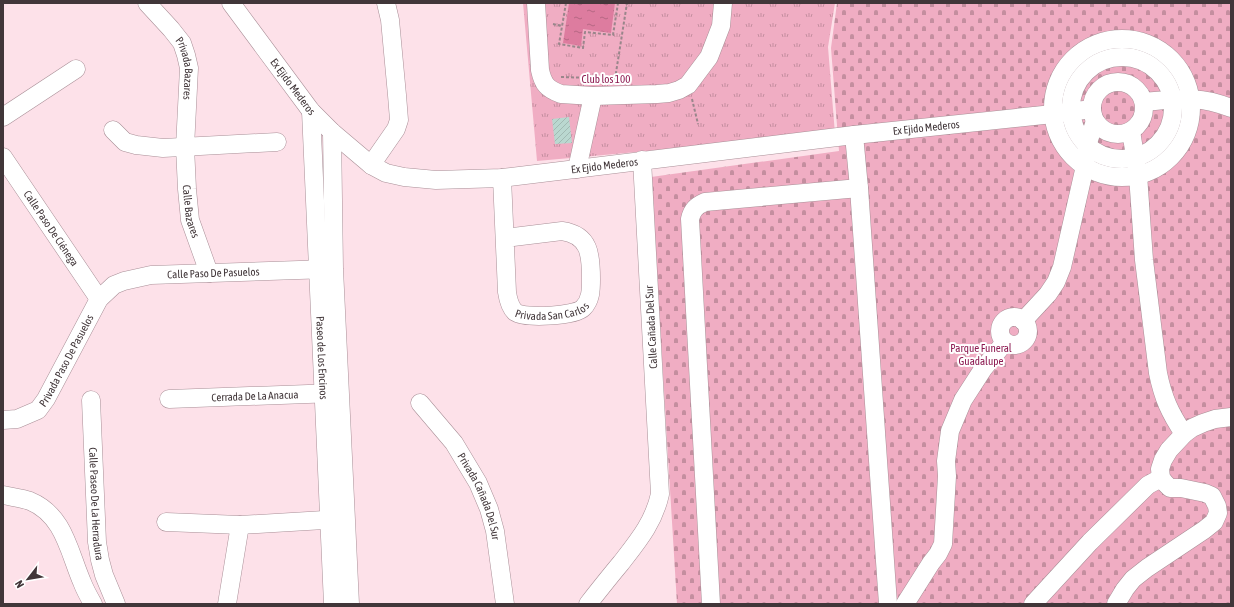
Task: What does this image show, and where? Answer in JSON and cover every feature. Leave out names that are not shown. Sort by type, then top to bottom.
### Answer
[{"type":"street","name":"Privada Bazares","points":[[147,3],[171,29],[182,44],[186,55],[189,68],[185,147]]},
{"type":"street","name":"Ex Ejido Mederos","points":[[231,3],[311,111],[332,132],[371,165],[386,173],[404,177],[436,180],[502,178],[854,135],[1071,112],[1094,115]]},
{"type":"street","points":[[371,165],[396,129],[399,120],[391,35],[386,3]]},
{"type":"street","points":[[536,3],[540,70],[544,83],[547,87],[562,94],[593,96],[669,93],[680,90],[688,85],[709,57],[721,26],[723,3]]},
{"type":"street","points":[[1173,100],[1169,86],[1161,75],[1150,65],[1137,59],[1123,57],[1109,59],[1096,64],[1085,73],[1077,84],[1072,98],[1071,112],[1074,124],[1079,136],[1087,146],[1102,156],[1137,166],[1157,168],[1177,150],[1184,138],[1191,119],[1191,99],[1185,78],[1173,60],[1156,47],[1135,39],[1114,38],[1093,44],[1075,56],[1062,73],[1054,93],[1053,114],[1058,135],[1069,152],[1085,166],[1102,174],[1120,177],[1137,166],[1162,142],[1170,129],[1172,122],[1173,100]]},
{"type":"street","points":[[3,117],[76,69]]},
{"type":"street","points":[[905,604],[943,544],[950,431],[963,400],[983,369],[1005,342],[1015,345],[1024,341],[1028,332],[1023,321],[1048,294],[1056,282],[1062,267],[1085,166],[1087,146],[1094,115],[1093,100],[1097,92],[1103,86],[1111,82],[1119,81],[1128,83],[1135,88],[1141,94],[1144,102],[1145,111],[1137,126],[1130,131],[1121,134],[1111,133],[1102,128],[1094,115]]},
{"type":"street","points":[[577,169],[593,96]]},
{"type":"street","points":[[1144,102],[1191,99],[1208,100],[1231,108]]},
{"type":"street","name":"Paseo de Los Encinos","points":[[311,111],[326,269],[338,519],[350,604]]},
{"type":"street","points":[[113,130],[125,142],[136,145],[163,148],[277,142]]},
{"type":"street","points":[[1130,131],[1137,166],[1144,260],[1161,390],[1166,404],[1184,434]]},
{"type":"street","name":"Paseo de Los Encinos","points":[[326,269],[332,132]]},
{"type":"street","points":[[854,135],[888,604]]},
{"type":"street","name":"Calle Bazares","points":[[185,147],[190,220],[209,273]]},
{"type":"street","name":"Calle Paso De Ciénega","points":[[3,157],[99,299]]},
{"type":"street","name":"Calle Cañada Del Sur","points":[[588,604],[639,539],[651,521],[657,508],[660,494],[642,160]]},
{"type":"street","name":"Privada San Carlos","points":[[502,178],[507,292],[509,301],[515,311],[519,314],[536,316],[573,314],[586,305],[590,298],[591,260],[590,253],[582,240],[570,232],[562,231],[505,238]]},
{"type":"street","points":[[711,604],[690,219],[692,212],[705,202],[859,188]]},
{"type":"street","name":"Calle Paso De Pasuelos","points":[[99,299],[114,286],[124,281],[151,275],[326,269]]},
{"type":"street","name":"Privada Paso De Pasuelos","points":[[3,420],[17,419],[38,410],[46,399],[99,299]]},
{"type":"street","name":"Cerrada De La Anacua","points":[[170,399],[332,394]]},
{"type":"street","name":"Calle Paseo De La Herradura","points":[[91,400],[98,548],[104,576],[116,604]]},
{"type":"street","name":"Privada Cañada Del Sur","points":[[420,403],[454,443],[465,459],[481,490],[489,509],[495,531],[505,604]]},
{"type":"street","points":[[1116,604],[1133,579],[1214,522],[1218,513],[1217,506],[1212,496],[1181,488],[1170,488],[1161,478],[1160,469],[1169,450],[1192,428],[1215,419],[1231,417]]},
{"type":"street","points":[[1033,604],[1116,516],[1148,485],[1161,478]]},
{"type":"street","points":[[3,495],[30,501],[51,516],[59,526],[67,541],[82,582],[93,604]]},
{"type":"street","points":[[166,522],[240,525],[338,519]]},
{"type":"street","name":"Paseo de Los Encinos","points":[[333,604],[338,519]]},
{"type":"street","points":[[227,604],[240,525]]},
{"type":"path","points":[[566,3],[559,44],[583,48],[585,32],[613,35],[618,3]]},
{"type":"path","points":[[612,96],[627,3]]},
{"type":"path","points":[[548,23],[562,26]]},
{"type":"path","points":[[688,85],[698,124]]},
{"type":"green space","name":"Club los 100","points":[[523,3],[835,3],[828,47],[835,134],[537,161]]},
{"type":"green space","name":"Parque Funeral Guadalupe","points":[[837,3],[1231,3],[1231,604],[677,604],[651,177],[839,151],[831,48]]},
{"type":"water","points":[[569,3],[615,3],[611,33],[583,29],[581,46],[563,43]]},
{"type":"building","points":[[569,117],[572,143],[555,144],[552,119]]}]
